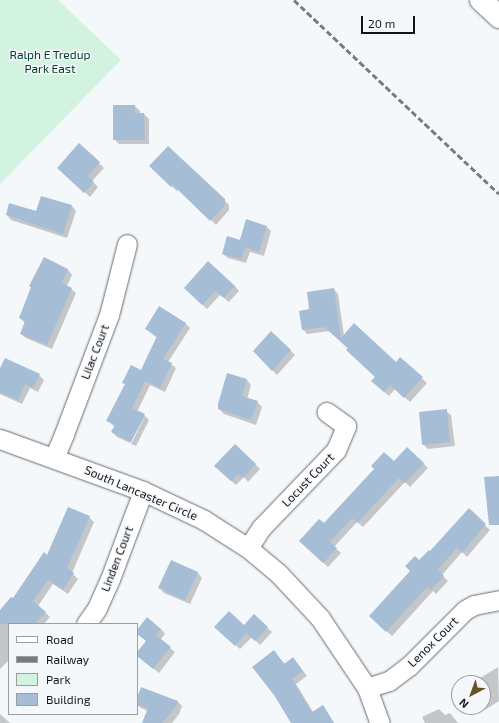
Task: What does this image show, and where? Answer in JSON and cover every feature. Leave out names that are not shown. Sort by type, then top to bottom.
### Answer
[{"type":"main road","points":[[481,0],[499,17]]},
{"type":"street","name":"Lilac Court","points":[[54,458],[109,315],[127,244]]},
{"type":"street","name":"Locust Court","points":[[248,548],[262,528],[336,450],[346,426],[327,412]]},
{"type":"street","name":"South Lancaster Circle","points":[[0,439],[143,491],[204,520],[248,548],[278,573],[320,618],[367,688],[380,723]]},
{"type":"street","name":"Linden Court","points":[[87,623],[97,608],[110,580],[143,491]]},
{"type":"street","name":"Lenox Court","points":[[367,688],[389,681],[409,666],[465,610],[474,605],[499,600]]},
{"type":"green space","name":"Ralph E Tredup Park East","points":[[0,0],[58,0],[121,60],[0,184]]},
{"type":"building","points":[[113,105],[135,105],[135,113],[144,113],[145,140],[113,140]]},
{"type":"building","points":[[79,143],[100,162],[88,176],[94,182],[84,193],[57,168]]},
{"type":"building","points":[[168,146],[225,199],[225,205],[210,221],[173,185],[171,187],[149,166]]},
{"type":"building","points":[[41,196],[72,205],[63,234],[6,215],[9,203],[36,211]]},
{"type":"building","points":[[246,219],[267,226],[259,252],[245,247],[241,259],[222,254],[227,236],[240,240]]},
{"type":"building","points":[[44,257],[68,269],[62,283],[72,288],[47,345],[20,334],[25,321],[19,318],[31,287],[29,286]]},
{"type":"building","points":[[208,261],[235,286],[224,298],[215,291],[202,305],[184,288]]},
{"type":"building","points":[[334,288],[341,338],[354,323],[396,362],[400,357],[423,377],[404,398],[390,385],[384,392],[371,381],[375,377],[346,350],[348,348],[324,327],[302,330],[299,311],[309,309],[307,292]]},
{"type":"building","points":[[159,306],[186,323],[163,359],[172,363],[160,388],[145,381],[132,408],[145,414],[131,442],[111,432],[115,425],[106,421],[125,384],[122,383],[131,365],[141,370],[157,336],[145,329]]},
{"type":"building","points":[[271,331],[291,350],[272,371],[253,351]]},
{"type":"building","points":[[5,358],[40,374],[33,388],[25,384],[18,400],[0,393],[0,368]]},
{"type":"building","points":[[227,373],[247,379],[242,396],[258,401],[251,420],[218,409],[218,404]]},
{"type":"building","points":[[447,409],[450,442],[422,445],[419,412]]},
{"type":"building","points":[[235,444],[256,464],[243,478],[238,474],[231,481],[214,466]]},
{"type":"building","points":[[407,447],[424,463],[405,483],[399,478],[357,523],[352,518],[330,542],[337,548],[323,563],[299,541],[319,519],[324,523],[374,469],[371,466],[384,452],[394,461]]},
{"type":"building","points":[[499,476],[499,525],[489,525],[484,477]]},
{"type":"building","points":[[68,507],[90,516],[67,568],[74,573],[63,590],[48,580],[33,601],[46,612],[36,623],[0,624],[0,610],[11,597],[13,598],[44,552],[47,555]]},
{"type":"building","points":[[469,508],[486,524],[462,553],[457,548],[438,569],[444,576],[431,590],[427,587],[386,632],[369,616],[410,571],[405,566],[415,556],[419,560],[429,550],[430,551]]},
{"type":"building","points":[[171,560],[198,572],[185,600],[158,588]]},
{"type":"building","points":[[229,611],[244,625],[254,614],[268,627],[255,641],[246,633],[235,646],[214,627]]},
{"type":"building","points":[[147,617],[161,629],[156,635],[171,647],[153,669],[138,657],[138,651],[146,641],[138,635],[138,629]]},
{"type":"building","points":[[274,650],[284,664],[293,657],[303,671],[292,679],[312,712],[323,705],[334,723],[291,723],[274,695],[252,667]]},
{"type":"building","points":[[141,687],[178,701],[174,709],[162,723],[142,723],[148,708],[138,705],[138,695]]},
{"type":"railway","points":[[294,0],[499,194]]}]
